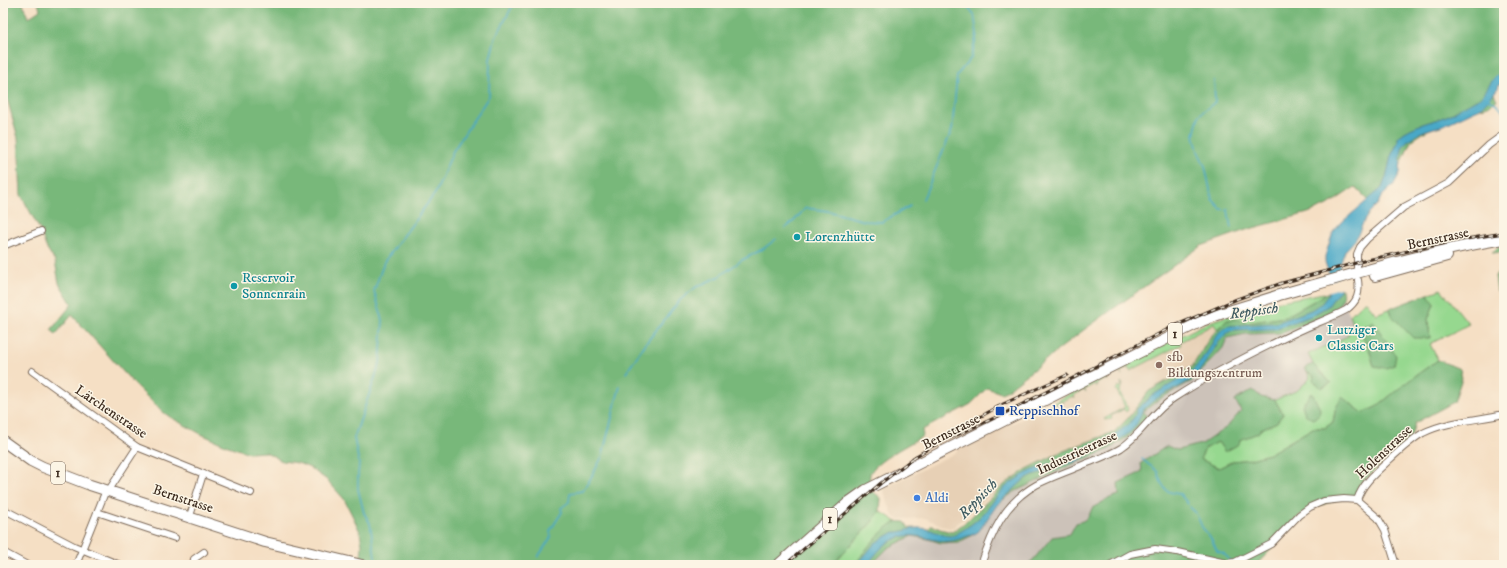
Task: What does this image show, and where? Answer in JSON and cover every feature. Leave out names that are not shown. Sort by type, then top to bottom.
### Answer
[{"type":"main road","name":"Bernstrasse","points":[[778,565],[849,502],[871,488],[1183,330],[1221,313],[1279,295],[1357,277],[1433,253],[1504,239]]},
{"type":"main road","name":"Bernstrasse","points":[[3,441],[31,461],[43,467],[108,490],[266,542],[362,565]]},
{"type":"street","name":"Industriestrasse","points":[[981,565],[987,544],[995,528],[1011,506],[1027,491],[1047,480],[1104,457],[1123,447],[1135,437],[1157,411],[1168,402],[1219,370],[1346,310],[1353,304],[1358,296],[1357,254],[1360,247],[1367,239],[1404,207],[1448,183],[1489,145],[1504,134]]},
{"type":"street","points":[[3,246],[41,231]]},
{"type":"street","name":"Lärchenstrasse","points":[[32,371],[137,447],[251,493]]},
{"type":"street","name":"Holenstrasse","points":[[1357,500],[1369,479],[1406,445],[1422,434],[1442,426],[1504,414]]},
{"type":"street","points":[[76,565],[97,512],[108,490],[137,447]]},
{"type":"street","points":[[190,516],[204,474]]},
{"type":"street","points":[[1110,565],[1130,554],[1155,549],[1177,552],[1226,563],[1235,562],[1271,544],[1299,515],[1314,505],[1324,501],[1334,500],[1357,500],[1373,513],[1382,524],[1396,565]]},
{"type":"street","points":[[3,509],[82,550],[120,565]]},
{"type":"street","points":[[97,512],[174,538]]},
{"type":"street","points":[[3,552],[27,565]]},
{"type":"street","points":[[193,565],[194,559],[204,552]]},
{"type":"shaded area","points":[[1343,298],[1354,326],[1348,332],[1348,336],[1308,354],[1313,364],[1305,368],[1310,378],[1298,390],[1275,400],[1261,397],[1235,400],[1241,411],[1227,427],[1202,444],[1177,450],[1142,472],[1118,483],[1119,495],[1110,498],[1093,508],[1090,515],[1084,521],[1076,523],[1070,534],[1052,537],[1033,560],[1026,565],[871,565],[888,548],[912,536],[941,543],[981,526],[996,505],[1014,492],[1120,443],[1128,437],[1146,417],[1142,412],[1158,400],[1192,380],[1214,358],[1214,356],[1222,348],[1227,338],[1246,334],[1282,333],[1338,306]]},
{"type":"shaded area","points":[[1214,324],[1217,329],[1192,367],[1149,391],[1128,418],[1114,432],[1044,460],[1011,480],[994,495],[981,502],[954,527],[948,528],[925,518],[899,519],[893,516],[883,489],[955,453],[958,449],[1003,427],[1052,406],[1128,367],[1130,371],[1181,345],[1180,342]]},
{"type":"green space","points":[[23,3],[28,18],[40,10],[38,3],[1504,3],[1504,79],[1491,86],[1497,100],[1488,106],[1472,111],[1426,131],[1411,141],[1394,180],[1372,204],[1355,187],[1328,205],[1308,213],[1246,230],[1201,246],[1081,332],[1006,391],[1001,393],[987,388],[971,404],[922,430],[923,436],[894,453],[873,469],[870,474],[871,490],[881,498],[880,511],[872,522],[832,565],[378,565],[379,561],[361,558],[362,545],[360,532],[344,499],[327,480],[310,468],[298,463],[282,461],[266,452],[249,453],[228,446],[201,434],[170,417],[136,386],[72,315],[56,334],[51,330],[72,304],[59,283],[55,261],[46,247],[40,230],[21,195],[18,138],[3,84],[3,4]]},
{"type":"green space","points":[[1503,244],[1504,255],[1502,252],[1491,253]]},
{"type":"green space","points":[[1504,264],[1504,295],[1497,292],[1495,276]]},
{"type":"green space","points":[[1342,289],[1343,298],[1338,306],[1324,315],[1282,333],[1246,334],[1227,338],[1223,348],[1192,381],[1158,400],[1143,412],[1147,417],[1128,437],[1107,450],[1073,464],[1014,492],[996,505],[981,526],[971,536],[959,542],[941,543],[912,536],[888,548],[871,565],[855,565],[868,547],[890,525],[896,522],[905,522],[909,528],[928,529],[932,525],[952,532],[967,521],[1005,484],[1027,469],[1061,452],[1114,432],[1128,418],[1149,391],[1192,367],[1210,337],[1227,320],[1240,319],[1246,323],[1285,317],[1321,297],[1323,294]]},
{"type":"green space","points":[[1441,289],[1469,324],[1430,344],[1438,360],[1376,407],[1362,413],[1349,402],[1336,406],[1333,422],[1325,428],[1313,428],[1269,454],[1251,459],[1233,461],[1219,468],[1200,459],[1205,449],[1218,442],[1225,452],[1239,440],[1258,433],[1261,429],[1277,422],[1283,414],[1275,400],[1298,390],[1310,378],[1307,372],[1331,383],[1313,364],[1308,354],[1348,336],[1348,332],[1354,326],[1350,315],[1365,300],[1376,314],[1389,309],[1391,315],[1430,337],[1428,319],[1434,304],[1428,294]],"holes":[[[1386,343],[1396,356],[1374,366],[1369,349]]]},
{"type":"green space","points":[[1324,293],[1321,297],[1285,317],[1246,323],[1240,319],[1227,320],[1217,329],[1214,324],[1180,342],[1181,345],[1130,371],[1128,367],[1120,372],[1122,375],[1119,372],[1107,378],[1108,381],[1106,379],[1096,384],[1097,387],[1095,384],[1085,389],[1086,392],[1084,390],[1074,395],[1075,398],[1073,396],[1063,401],[1064,403],[1062,401],[1052,406],[1053,409],[1051,413],[1047,412],[1048,407],[1055,402],[1102,375],[1209,322],[1264,304]]},
{"type":"green space","points":[[1428,294],[1434,304],[1428,319],[1430,338],[1413,338],[1391,315],[1389,309]]},
{"type":"green space","points":[[1373,321],[1396,356],[1394,365],[1386,368],[1374,366],[1369,349],[1359,329]]},
{"type":"green space","points":[[1438,360],[1460,369],[1462,378],[1454,402],[1415,423],[1411,436],[1361,483],[1354,497],[1336,500],[1309,509],[1299,516],[1281,539],[1256,565],[1026,565],[1033,560],[1052,537],[1070,534],[1076,523],[1087,518],[1092,508],[1110,498],[1119,495],[1118,483],[1142,472],[1141,463],[1167,446],[1177,450],[1202,444],[1227,427],[1241,411],[1235,400],[1253,390],[1261,397],[1275,400],[1283,414],[1277,422],[1261,429],[1258,433],[1240,440],[1239,444],[1225,452],[1218,442],[1205,449],[1200,459],[1219,468],[1233,461],[1251,459],[1269,454],[1313,428],[1325,428],[1333,422],[1336,406],[1342,397],[1363,413],[1376,407]]},
{"type":"green space","points":[[1313,364],[1331,383],[1321,388],[1313,380],[1314,376],[1307,372],[1305,368]]},
{"type":"green space","points":[[1121,382],[1123,385],[1120,392],[1128,410],[1126,412],[1124,409],[1111,416],[1112,419],[1105,420],[1104,419],[1125,407],[1116,389],[1122,386]]},
{"type":"green space","points":[[1312,393],[1320,409],[1319,416],[1312,419],[1305,414],[1302,405]]},
{"type":"green space","points":[[880,511],[897,522],[874,541],[855,565],[832,565],[872,522]]},
{"type":"water","points":[[1504,70],[1504,83],[1499,84],[1498,88],[1491,97],[1480,108],[1444,125],[1424,131],[1408,140],[1403,146],[1400,173],[1393,186],[1381,197],[1378,204],[1369,213],[1356,239],[1345,251],[1340,265],[1340,290],[1328,306],[1311,316],[1275,329],[1233,330],[1217,345],[1193,378],[1153,401],[1143,411],[1137,424],[1129,433],[1077,461],[1065,464],[1055,470],[1053,469],[1033,475],[1025,479],[997,505],[976,533],[950,541],[917,536],[905,536],[891,541],[884,546],[867,565],[857,565],[875,543],[894,532],[920,528],[928,529],[947,536],[955,535],[978,519],[997,496],[1018,478],[1038,468],[1049,464],[1051,465],[1077,454],[1092,444],[1101,442],[1114,435],[1129,424],[1135,416],[1137,409],[1153,395],[1190,373],[1202,360],[1219,333],[1228,326],[1276,323],[1311,310],[1322,303],[1328,295],[1329,274],[1325,262],[1325,256],[1333,232],[1342,222],[1382,188],[1391,156],[1398,142],[1398,137],[1404,132],[1455,112],[1482,96],[1494,78]]},
{"type":"pier","points":[[1343,275],[1343,287],[1326,292],[1327,283]]},
{"type":"waterway","points":[[375,557],[370,523],[364,513],[358,489],[359,463],[354,438],[380,363],[383,320],[374,291],[384,262],[436,192],[453,151],[489,96],[490,59],[495,39],[514,3]]},
{"type":"waterway","points":[[923,199],[952,130],[957,75],[971,58],[977,34],[974,14],[963,3]]},
{"type":"waterway","points":[[1214,80],[1215,102],[1199,115],[1194,135],[1198,151],[1205,166],[1212,199],[1221,209],[1228,210],[1231,228]]},
{"type":"waterway","points":[[1488,99],[1497,104],[1504,113]]},
{"type":"waterway","points":[[785,228],[791,224],[806,208],[828,211],[865,221],[882,222],[910,206]]},
{"type":"waterway","points":[[626,373],[646,343],[680,300],[696,287],[718,277],[742,260],[763,249],[776,239]]},
{"type":"waterway","points":[[538,557],[551,537],[550,531],[562,512],[561,508],[569,502],[570,493],[582,491],[602,457],[620,386]]},
{"type":"waterway","points":[[1142,459],[1158,472],[1161,482],[1166,490],[1180,494],[1188,504]]},
{"type":"waterway","points":[[1190,507],[1196,513],[1202,527],[1211,538],[1217,551],[1223,553],[1231,561]]},
{"type":"railway","points":[[913,458],[931,447],[1007,412],[1170,328],[1237,299],[1282,283],[1367,260],[1459,240],[1504,233]]},
{"type":"railway","points":[[951,433],[1003,404],[1067,375]]},
{"type":"railway","points":[[785,565],[881,483],[916,456]]},
{"type":"place","name":"Lorenzhütte","points":[[797,237]]},
{"type":"place","name":"Reservoir Sonnenrain","points":[[234,286]]},
{"type":"place","name":"Lutziger Classic Cars","points":[[1319,338]]},
{"type":"place","name":"sfb Bildungszentrum","points":[[1159,365]]},
{"type":"place","name":"Reppischhof","points":[[1000,411]]},
{"type":"place","name":"Aldi","points":[[917,498]]},
{"type":"water label","name":"Reppisch","points":[[1254,311]]},
{"type":"water label","name":"Reppisch","points":[[978,499]]}]
